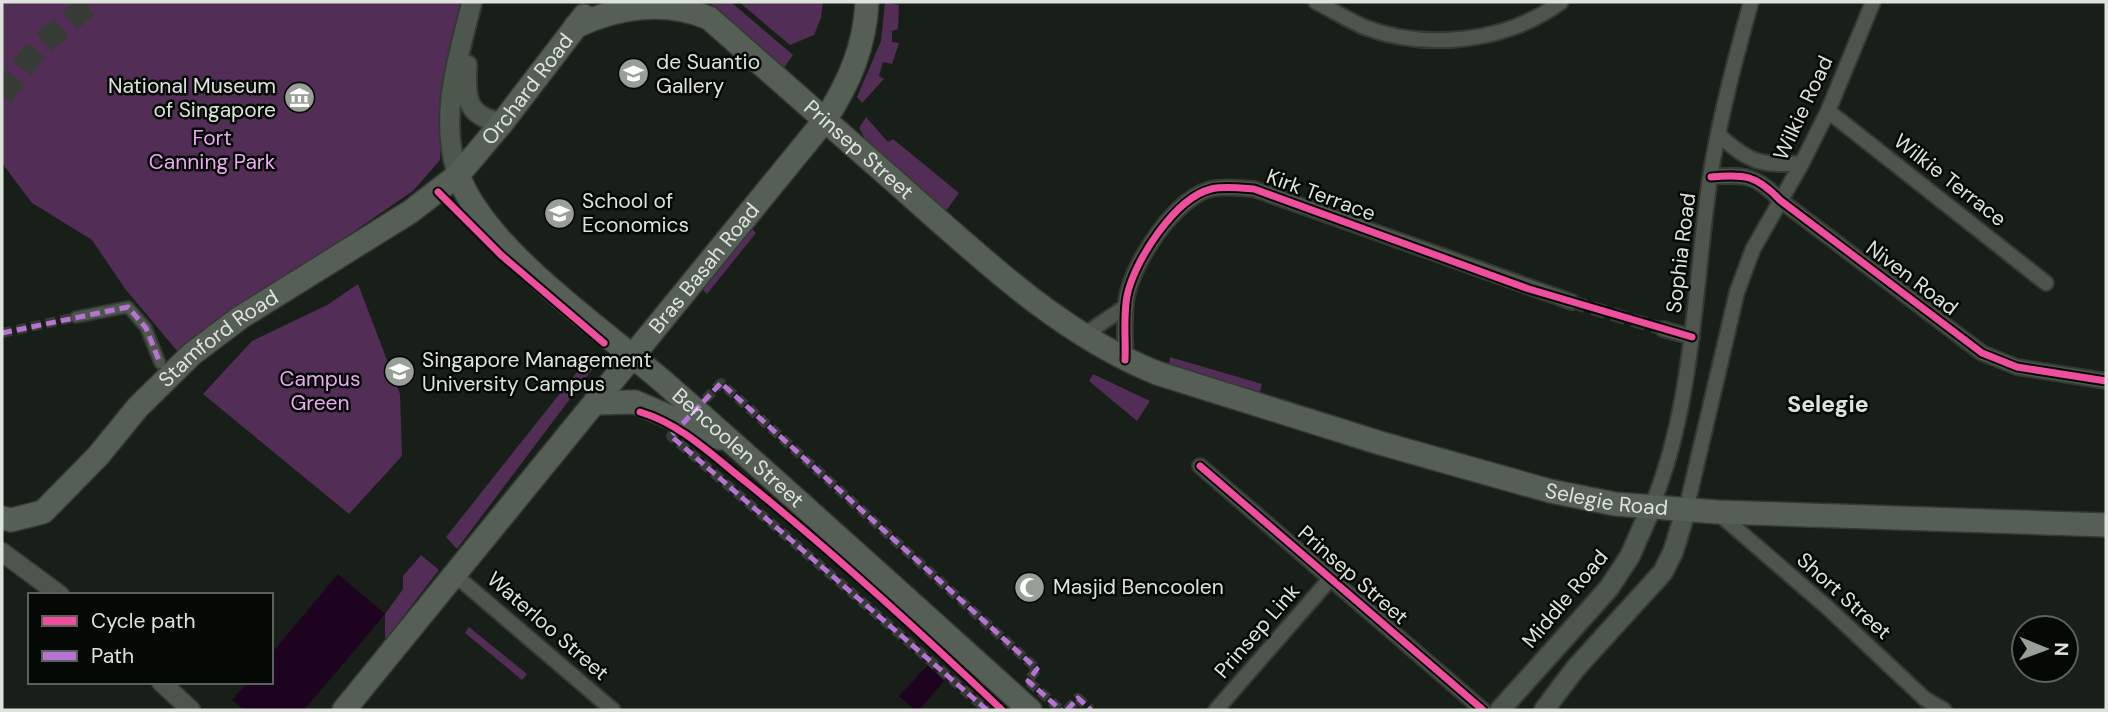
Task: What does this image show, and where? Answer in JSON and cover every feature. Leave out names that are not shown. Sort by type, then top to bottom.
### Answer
[{"type":"main road","name":"Orchard Road","points":[[458,175],[596,2]]},
{"type":"main road","name":"Bras Basah Road","points":[[344,710],[634,358],[825,120],[853,72],[866,26],[867,2]]},
{"type":"main road","name":"Prinsep Street","points":[[575,27],[629,6],[657,3],[694,9],[709,18],[962,241],[1084,335],[1125,360]]},
{"type":"main road","points":[[471,7],[467,98],[473,111],[483,119],[502,123]]},
{"type":"main road","points":[[458,175],[450,152],[449,121],[456,69],[471,7]]},
{"type":"main road","name":"Bencoolen Street","points":[[458,175],[466,195],[486,224],[533,271],[729,441],[1030,710]]},
{"type":"main road","name":"Stamford Road","points":[[2,518],[11,520],[43,512],[98,456],[138,407],[201,347],[241,317],[410,212],[458,175]]},
{"type":"main road","name":"Selegie Road","points":[[1125,360],[1169,377],[1380,443],[1550,491],[1651,508],[2106,525]]},
{"type":"main road","points":[[597,403],[635,402],[703,433],[729,441]]},
{"type":"main road","name":"Middle Road","points":[[1500,710],[1608,588],[1630,556],[1651,508]]},
{"type":"main road","points":[[1544,710],[1575,669],[1663,572],[1673,552],[1686,510]]},
{"type":"street","points":[[1316,2],[1365,27],[1431,40],[1493,34],[1550,10],[1561,2]]},
{"type":"street","name":"Sophia Road","points":[[1651,508],[1679,414],[1692,337],[1711,177],[1751,2]]},
{"type":"street","name":"Wilkie Road","points":[[1686,510],[1737,292],[1753,249],[1828,111],[1873,2]]},
{"type":"street","name":"Wilkie Terrace","points":[[1828,111],[2046,283]]},
{"type":"street","points":[[1719,135],[1741,156],[1760,163],[1802,163]]},
{"type":"street","name":"Niven Road","points":[[1711,177],[1750,177],[1763,183],[1780,200],[1982,354],[2017,368],[2106,381]]},
{"type":"street","name":"Kirk Terrace","points":[[1125,360],[1127,293],[1142,259],[1156,235],[1179,208],[1210,189],[1254,189],[1572,302]]},
{"type":"street","points":[[76,317],[128,307],[146,328],[160,363]]},
{"type":"street","points":[[1084,335],[1125,307]]},
{"type":"street","points":[[1663,329],[1692,337]]},
{"type":"street","name":"Prinsep Street","points":[[1200,466],[1483,710]]},
{"type":"street","name":"Short Street","points":[[1717,512],[1828,608],[1925,699],[1944,710]]},
{"type":"street","points":[[2,552],[57,593]]},
{"type":"street","name":"Waterloo Street","points":[[454,575],[613,710]]},
{"type":"street","name":"Prinsep Link","points":[[1216,710],[1330,579]]},
{"type":"street","points":[[163,684],[191,710]]},
{"type":"green space","name":"Fort Canning Park","points":[[2,2],[461,2],[442,87],[440,160],[413,191],[178,352],[126,290],[92,240],[32,203],[2,163]]},
{"type":"green space","points":[[709,2],[731,2],[793,55],[784,68]]},
{"type":"green space","points":[[739,2],[823,2],[821,18],[814,35],[790,45]]},
{"type":"green space","points":[[885,2],[899,5],[898,29],[892,31],[892,42],[899,43],[892,64],[883,62],[879,76],[884,79],[862,103],[857,97],[881,41]]},
{"type":"green space","points":[[866,117],[888,142],[893,139],[959,193],[946,211],[868,144],[859,128]]},
{"type":"green space","points":[[750,227],[756,233],[707,294],[702,289]]},
{"type":"green space","name":"Campus Green","points":[[358,284],[400,394],[402,456],[349,514],[203,394],[252,341],[327,305]]},
{"type":"green space","points":[[592,353],[600,359],[457,549],[446,537]]},
{"type":"green space","points":[[1170,357],[1262,384],[1260,392],[1169,365]]},
{"type":"green space","points":[[1093,374],[1150,401],[1137,421],[1089,381]]},
{"type":"green space","points":[[421,555],[439,570],[385,640],[385,614],[403,589],[403,576]]},
{"type":"green space","points":[[469,627],[527,674],[522,680],[465,633]]},
{"type":"shaded area","points":[[338,574],[385,614],[304,710],[244,710],[232,700],[246,684],[273,684],[273,652]]},
{"type":"shaded area","points":[[928,665],[944,681],[919,710],[915,710],[899,696]]},
{"type":"tunnel","points":[[2,96],[37,48],[92,2]]},
{"type":"tunnel","points":[[1572,302],[1663,329]]},
{"type":"tunnel","points":[[2,333],[76,317]]},
{"type":"tunnel","points":[[695,410],[721,383],[1037,669],[1028,681],[1061,710]]},
{"type":"tunnel","points":[[684,422],[671,436],[987,710]]},
{"type":"tunnel","points":[[1067,710],[1078,698],[1091,710]]},
{"type":"marked path","points":[[2,333],[128,307],[146,328],[160,363]]},
{"type":"marked path","points":[[987,710],[671,436],[721,383],[1037,669],[1028,681],[1061,710]]},
{"type":"marked path","points":[[1067,710],[1078,698],[1091,710]]},
{"type":"cycle path","points":[[1711,177],[1741,176],[1764,185],[1780,200],[1982,353],[2017,367],[2106,381]]},
{"type":"cycle path","points":[[1125,360],[1127,296],[1147,249],[1170,218],[1184,205],[1197,195],[1222,188],[1254,189],[1529,289],[1692,337]]},
{"type":"cycle path","points":[[438,192],[501,255],[604,343]]},
{"type":"cycle path","points":[[640,412],[669,424],[696,442],[779,509],[876,593],[1002,710]]},
{"type":"cycle path","points":[[1200,466],[1483,710]]},
{"type":"place","name":"de Suantio Gallery","points":[[633,74]]},
{"type":"place","name":"National Museum of Singapore","points":[[299,98]]},
{"type":"place","name":"School of Economics","points":[[559,213]]},
{"type":"place","name":"Singapore Management University Campus","points":[[399,372]]},
{"type":"place","name":"Masjid Bencoolen","points":[[1030,587]]},
{"type":"district","name":"Selegie","points":[[1828,404]]}]
